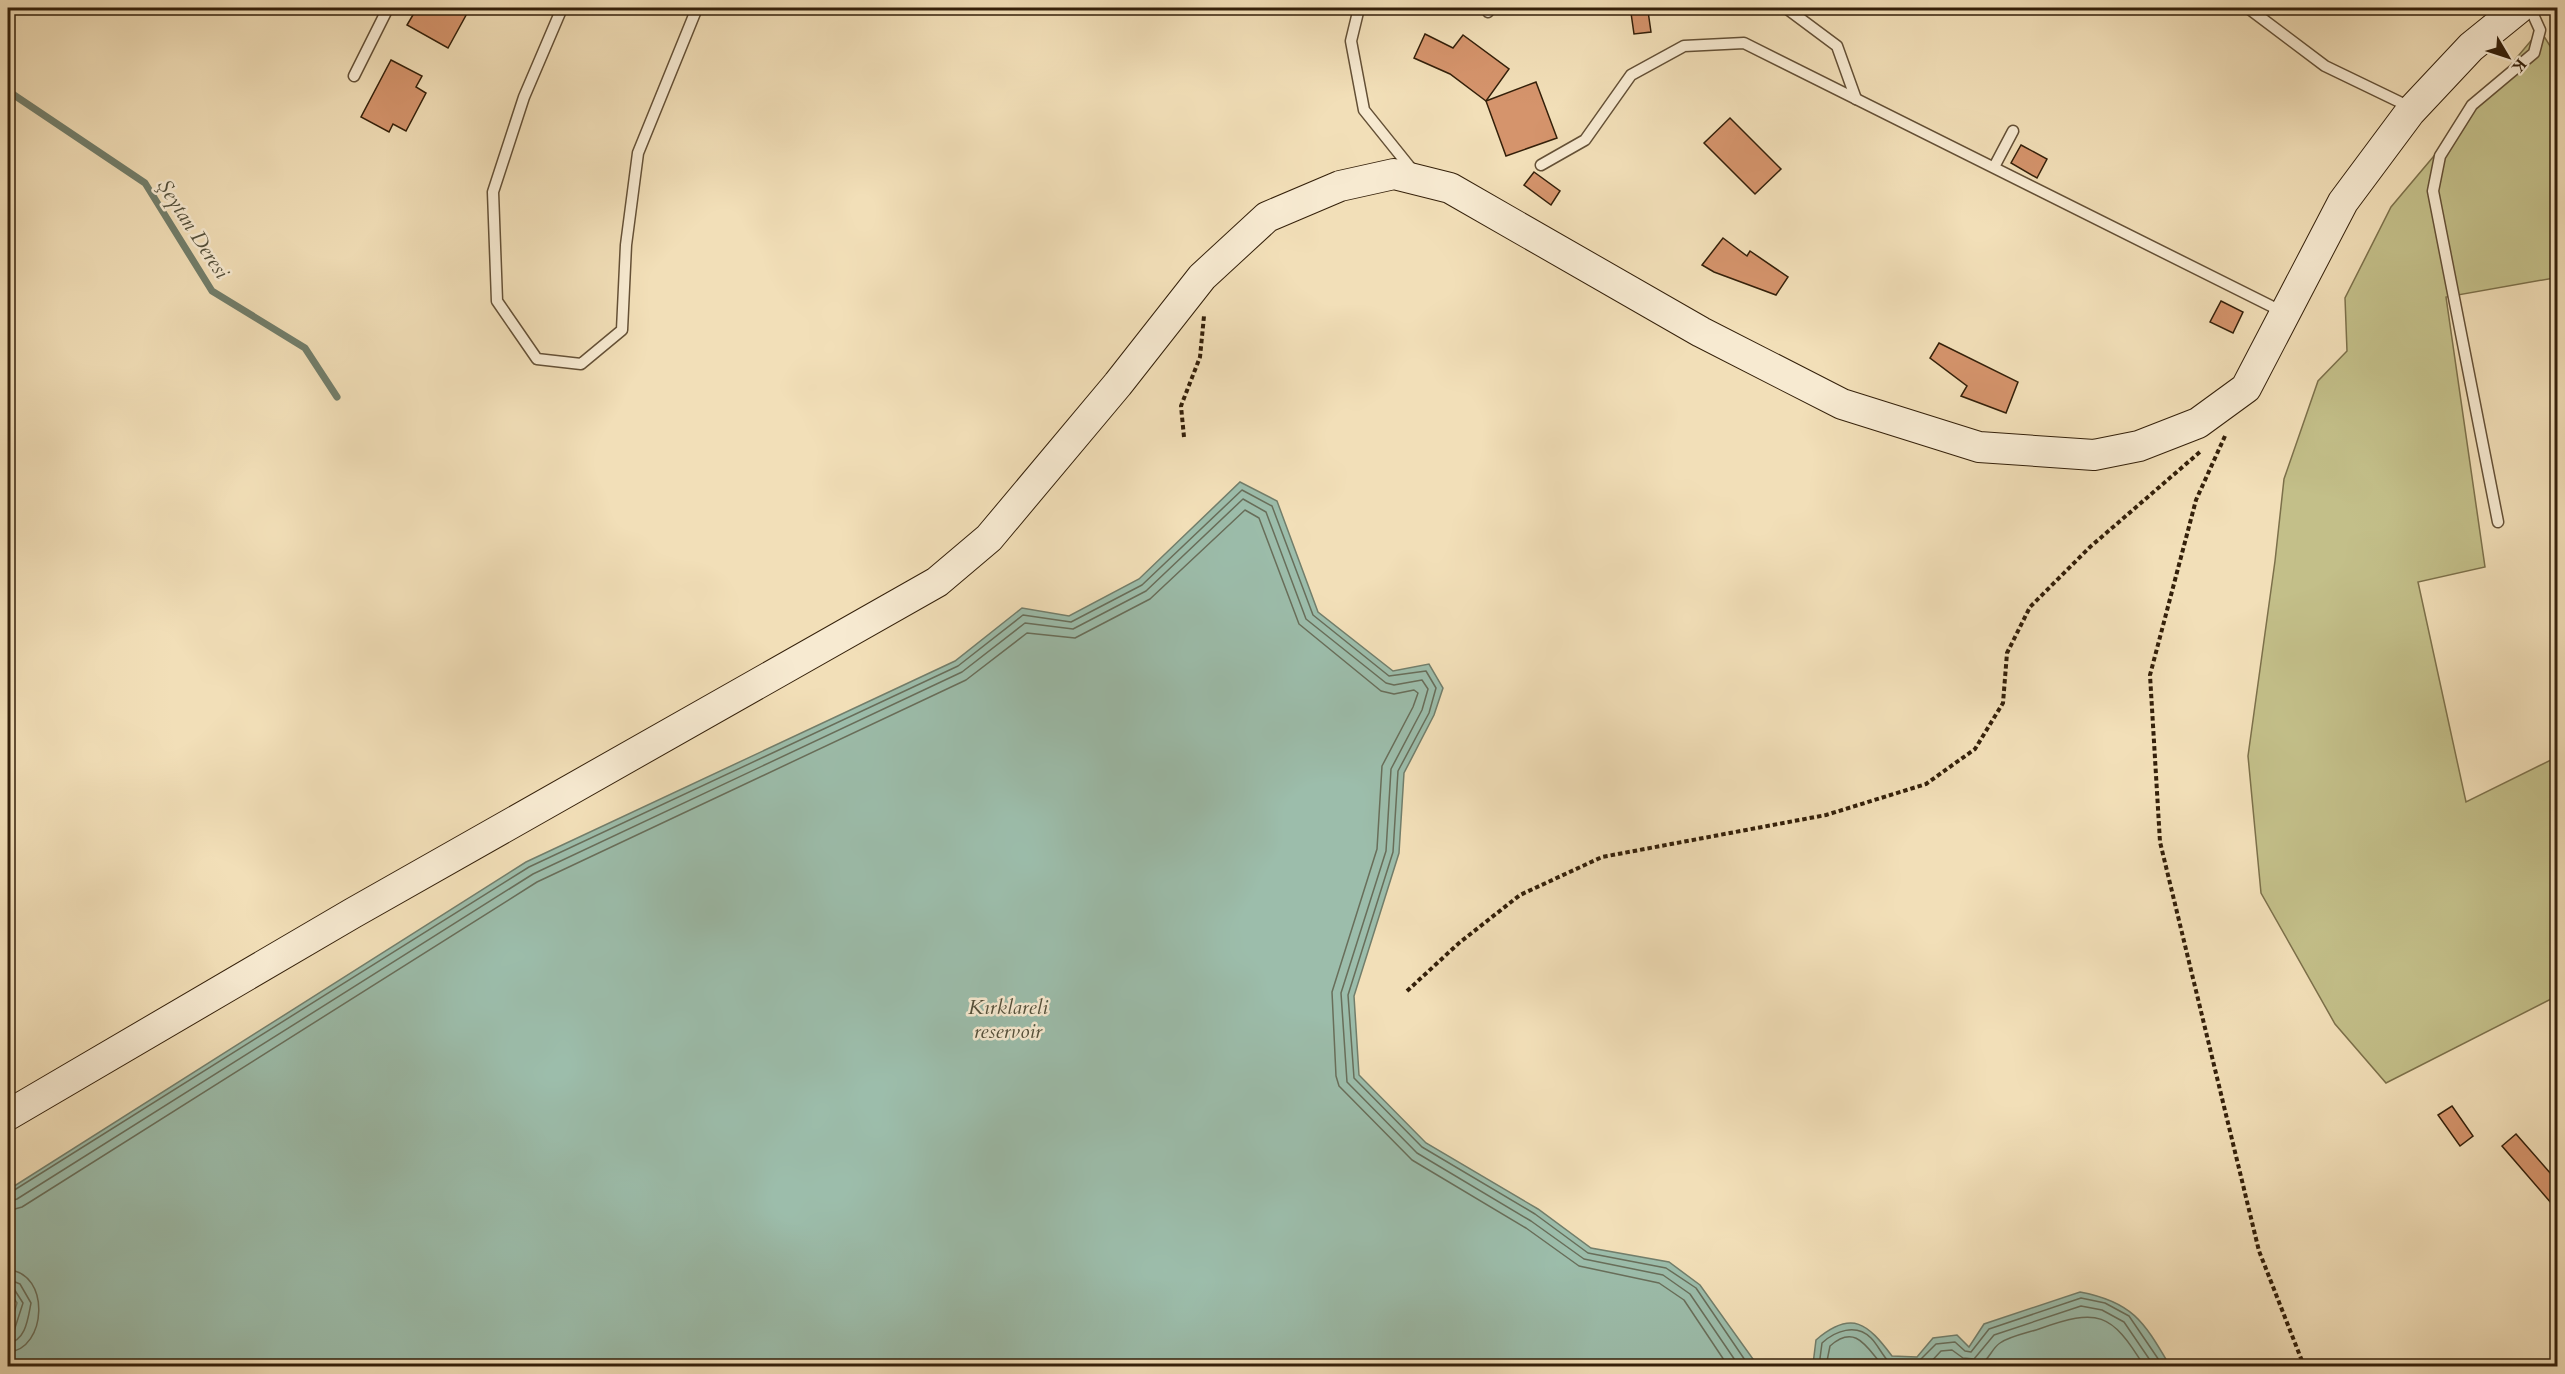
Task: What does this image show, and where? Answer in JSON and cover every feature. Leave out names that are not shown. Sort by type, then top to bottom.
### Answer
[{"type":"street","points":[[8,1115],[353,913],[937,582],[989,538],[1118,384],[1195,286],[1267,218],[1340,186],[1394,174],[1421,181],[1460,193],[1701,332],[1842,404],[1979,447],[2094,454],[2139,446],[2198,423],[2246,388],[2343,202],[2413,108],[2471,47],[2519,8]]},
{"type":"lane","points":[[354,76],[388,8]]},
{"type":"lane","points":[[562,8],[525,97],[493,192],[497,301],[537,359],[581,364],[622,330],[626,245],[638,153],[697,8]]},
{"type":"lane","points":[[1359,8],[1351,41],[1364,110],[1421,181]]},
{"type":"lane","points":[[1786,8],[1837,46],[1856,99]]},
{"type":"lane","points":[[2248,8],[2325,66],[2413,108]]},
{"type":"lane","points":[[2498,522],[2433,190],[2440,156],[2472,105],[2534,53],[2540,30],[2530,8]]},
{"type":"lane","points":[[1541,165],[1585,140],[1631,75],[1684,46],[1744,43],[2286,313]]},
{"type":"lane","points":[[1994,168],[2013,131]]},
{"type":"path","points":[[1184,437],[1181,406],[1200,357],[1206,320],[1195,286]]},
{"type":"path","points":[[2220,434],[2229,427],[2196,500],[2150,675],[2160,842],[2259,1251],[2304,1366]]},
{"type":"path","points":[[1407,991],[1459,943],[1520,895],[1602,857],[1826,815],[1926,784],[1976,749],[2003,703],[2007,653],[2030,607],[2090,547],[2203,449]]},
{"type":"shaded area","points":[[2540,30],[2557,57],[2557,282],[2554,278],[2446,297],[2485,567],[2418,582],[2466,802],[2557,757],[2557,996],[2386,1083],[2335,1024],[2261,893],[2248,756],[2284,479],[2318,381],[2347,351],[2345,298],[2391,207]]},
{"type":"water","name":"Kırklareli reservoir","points":[[1240,482],[1277,501],[1318,612],[1393,671],[1429,664],[1443,688],[1434,715],[1404,773],[1399,853],[1354,996],[1359,1075],[1426,1143],[1538,1209],[1591,1248],[1669,1262],[1700,1285],[1758,1366],[8,1366],[8,1334],[17,1303],[8,1290],[8,1190],[526,862],[955,661],[1022,608],[1069,616],[1139,579]]},
{"type":"water","points":[[2080,1292],[2113,1302],[2135,1316],[2152,1337],[2170,1366],[1810,1366],[1813,1364],[1816,1340],[1840,1325],[1859,1324],[1875,1336],[1892,1356],[1917,1357],[1933,1338],[1957,1335],[1969,1347],[1984,1324]]},
{"type":"building","points":[[417,8],[470,8],[448,48],[407,25]]},
{"type":"building","points":[[1648,11],[1651,32],[1634,34],[1631,13]]},
{"type":"building","points":[[1425,34],[1453,48],[1463,35],[1509,69],[1486,101],[1450,74],[1414,58]]},
{"type":"building","points":[[391,60],[422,76],[416,87],[426,93],[406,131],[393,124],[389,132],[361,117]]},
{"type":"building","points":[[1536,82],[1557,138],[1506,156],[1486,101]]},
{"type":"building","points":[[1730,118],[1781,169],[1755,194],[1704,143]]},
{"type":"building","points":[[2021,145],[2047,159],[2037,178],[2011,163]]},
{"type":"building","points":[[1534,172],[1560,191],[1551,205],[1524,185]]},
{"type":"building","points":[[1723,238],[1747,256],[1750,251],[1788,277],[1776,295],[1714,272],[1702,265]]},
{"type":"building","points":[[2221,301],[2243,312],[2233,333],[2210,322]]},
{"type":"building","points":[[1939,343],[2018,382],[2006,413],[1961,396],[1967,386],[1930,358]]},
{"type":"building","points":[[2452,1106],[2473,1136],[2460,1146],[2438,1115]]},
{"type":"building","points":[[2516,1134],[2558,1182],[2558,1211],[2502,1146]]},
{"type":"waterway","name":"Şeytan Deresi","points":[[8,91],[145,183],[212,291],[305,348],[337,397]]}]
